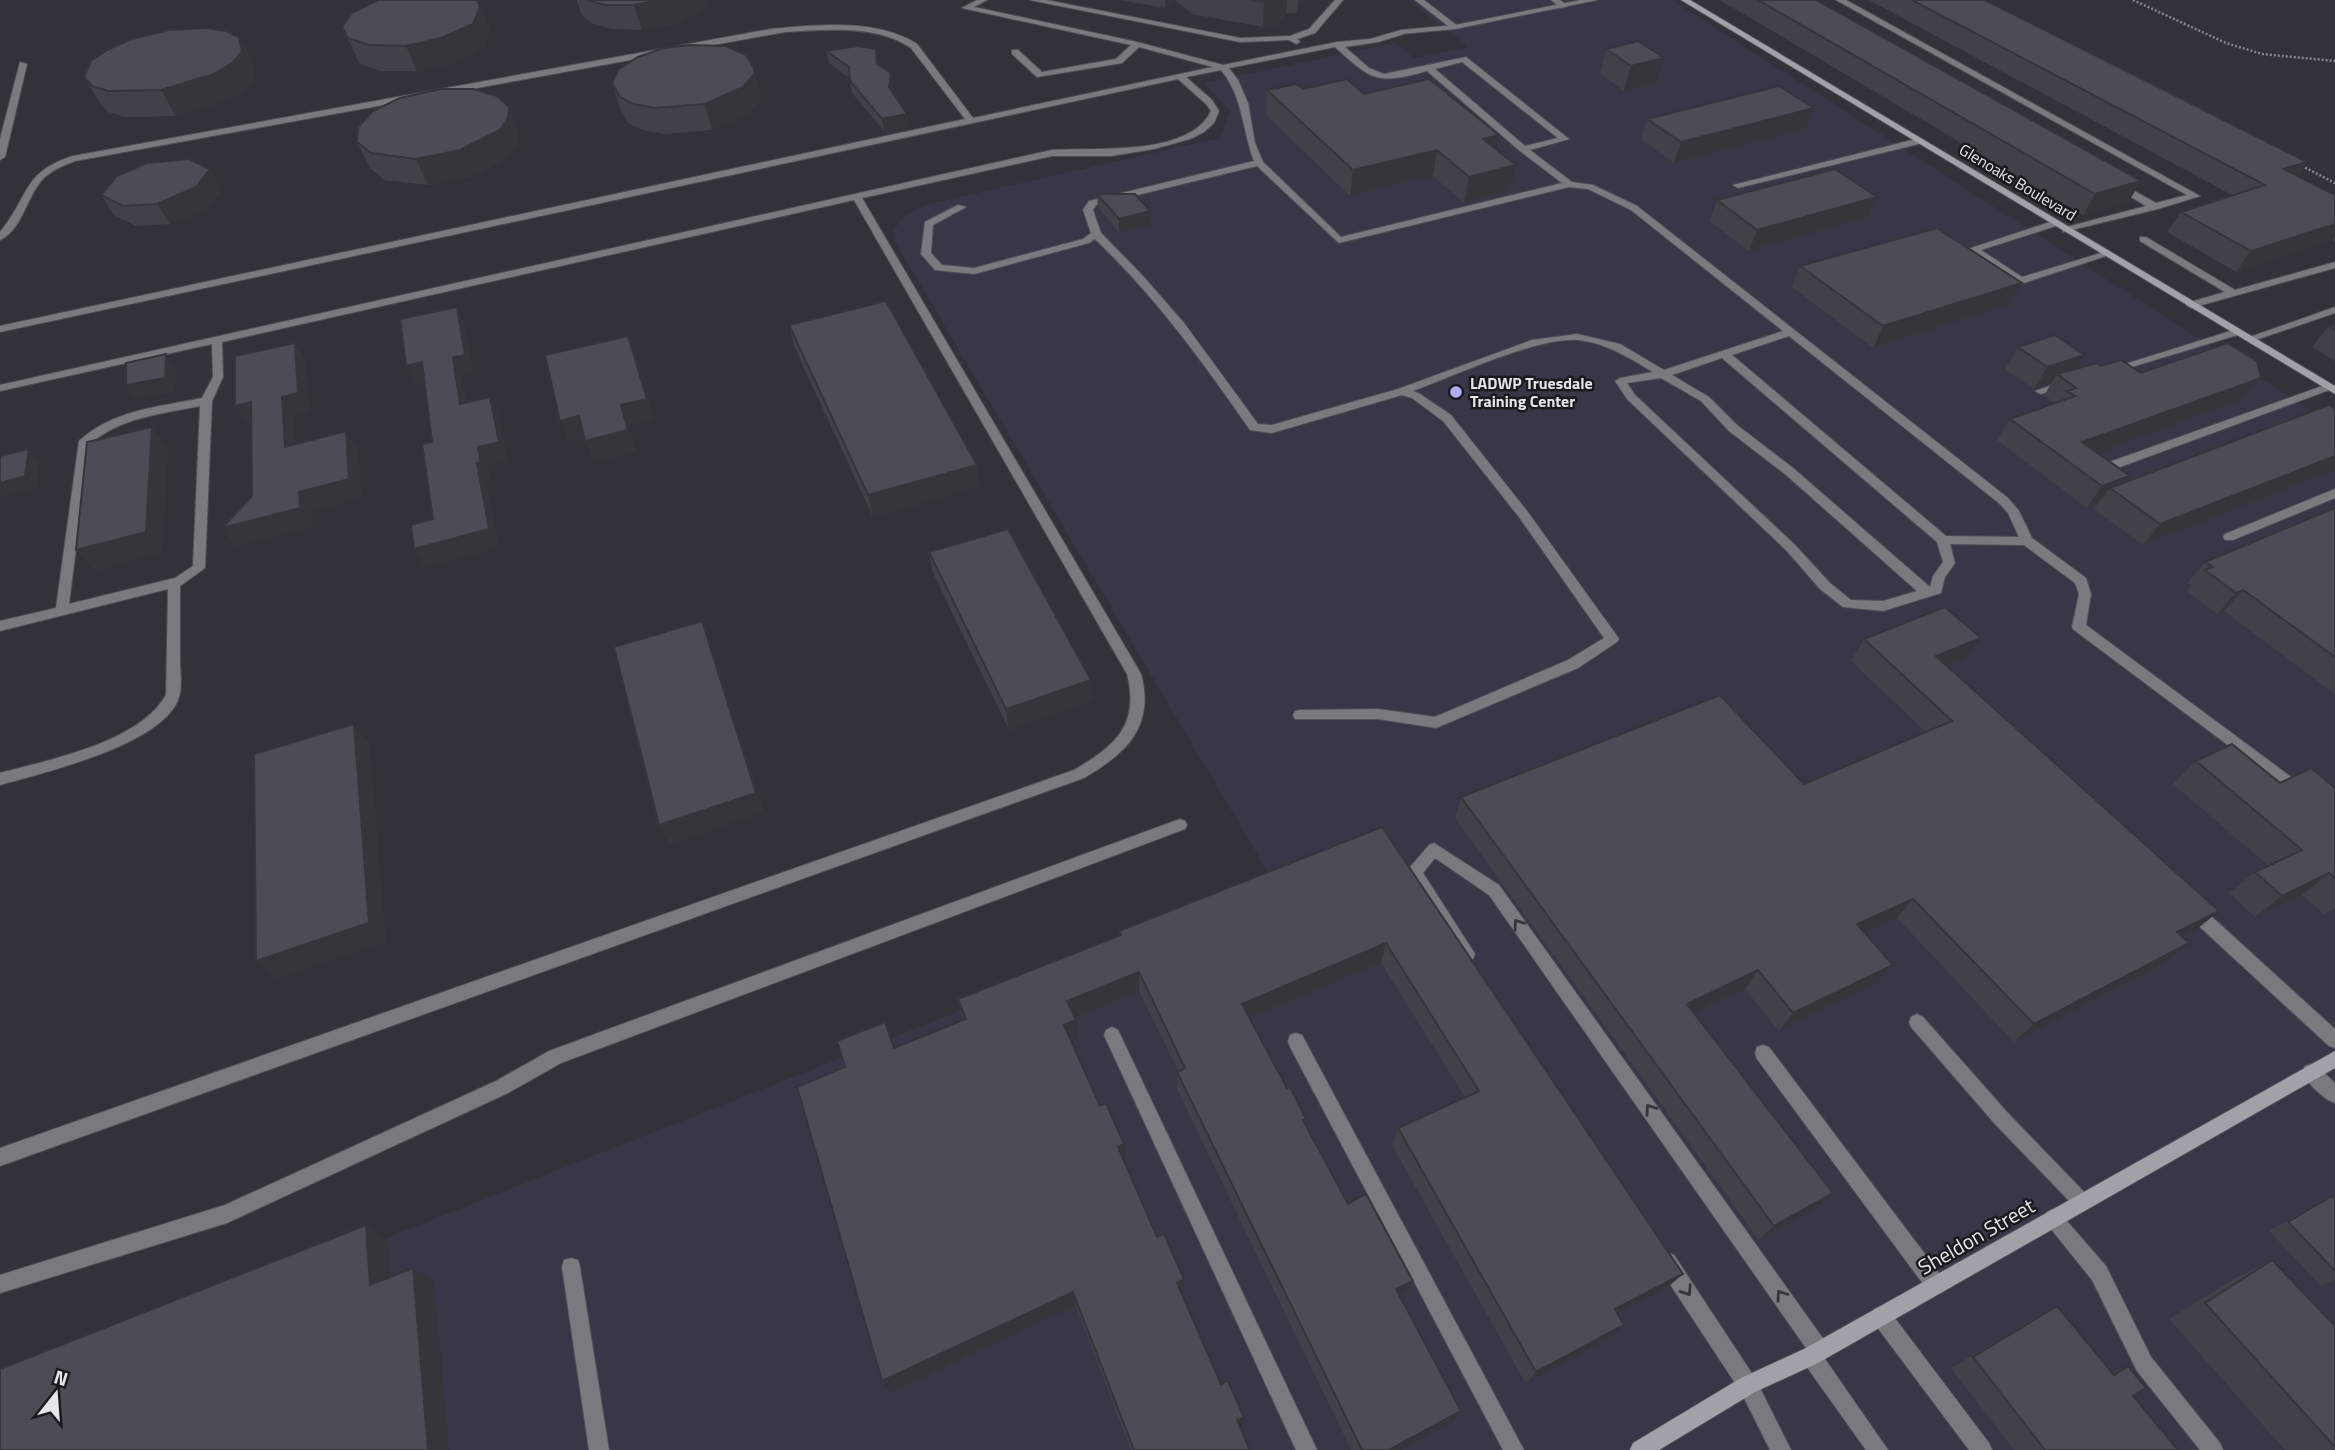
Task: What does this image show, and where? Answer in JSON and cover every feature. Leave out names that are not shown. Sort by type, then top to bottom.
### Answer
[{"type":"main road","name":"Glenoaks Boulevard","points":[[1685,0],[2331,389]]},
{"type":"main road","name":"Sheldon Street","points":[[1640,1450],[1748,1385],[1816,1353],[2335,1059]]},
{"type":"street","points":[[960,0],[967,8],[1138,44],[1223,67],[1234,80],[1244,103],[1251,143],[1259,163],[1339,240],[1569,184],[1590,187],[1634,208],[2004,501],[2013,511],[2027,541],[2081,581],[2085,594],[2079,627],[2315,802]]},
{"type":"street","points":[[1034,0],[1240,40],[1291,38],[1312,31],[1339,0]]},
{"type":"street","points":[[1419,0],[1455,27]]},
{"type":"street","points":[[1555,0],[1564,6]]},
{"type":"street","points":[[0,329],[1223,67],[1337,44],[1351,45],[1389,38],[1401,32],[1455,27],[1593,0]]},
{"type":"street","points":[[1840,0],[2194,196],[2066,230]]},
{"type":"street","points":[[967,8],[977,1]]},
{"type":"street","points":[[0,237],[6,232],[39,177],[52,166],[73,159],[771,31],[877,32],[905,38],[971,121]]},
{"type":"street","points":[[1291,38],[1306,50]]},
{"type":"street","points":[[1015,52],[1040,75],[1119,61],[1138,44]]},
{"type":"street","points":[[1337,44],[1374,75],[1384,77],[1463,60],[1565,139],[1524,149]]},
{"type":"street","points":[[0,157],[23,64]]},
{"type":"street","points":[[1427,67],[1569,184]]},
{"type":"street","points":[[0,388],[1052,153],[1119,152],[1198,134],[1210,123],[1215,111],[1180,76]]},
{"type":"street","points":[[1738,184],[1920,141]]},
{"type":"street","points":[[1259,163],[1092,203],[1088,209],[1096,234],[1134,269],[1163,304],[1254,427],[1272,429],[1402,391],[1502,352],[1532,344],[1577,337],[1616,346],[1705,399],[1733,428],[1790,471],[1928,593]]},
{"type":"street","points":[[2107,179],[2155,206]]},
{"type":"street","points":[[0,1157],[1079,774],[1099,764],[1123,741],[1133,727],[1141,701],[1134,674],[857,197]]},
{"type":"street","points":[[961,207],[928,224],[926,254],[939,268],[974,271],[995,267],[1086,241],[1096,234]]},
{"type":"street","points":[[2056,223],[1973,249],[2021,281],[2107,254]]},
{"type":"street","points":[[2143,240],[2232,293]]},
{"type":"street","points":[[2191,305],[2335,265]]},
{"type":"street","points":[[2249,339],[2335,310]]},
{"type":"street","points":[[1724,354],[1942,540],[1949,563],[1939,576],[1936,590],[1883,606],[1848,604],[1825,586],[1791,548],[1631,397],[1620,381],[1663,374],[1790,331]]},
{"type":"street","points":[[2093,375],[2237,332]]},
{"type":"street","points":[[0,626],[174,583],[190,577],[200,564],[206,401],[218,377],[217,338]]},
{"type":"street","points":[[2040,391],[2080,379]]},
{"type":"street","points":[[2108,467],[2331,389]]},
{"type":"street","points":[[1300,715],[1378,714],[1436,723],[1573,664],[1612,639],[1530,524],[1447,418],[1416,396],[1402,391]]},
{"type":"street","points":[[62,611],[83,444],[94,433],[116,422],[206,401]]},
{"type":"street","points":[[2229,537],[2335,493]]},
{"type":"street","points":[[1942,540],[2027,541]]},
{"type":"street","points":[[0,779],[101,749],[165,710],[173,698],[174,583]]},
{"type":"street","points":[[0,1284],[227,1214],[502,1087],[555,1057],[1180,825]]},
{"type":"street","points":[[1474,964],[1414,873],[1434,849],[1494,890],[1816,1353],[1878,1450]]},
{"type":"street","points":[[2186,903],[2335,1040]]},
{"type":"street","points":[[1917,1022],[2001,1118],[2082,1202]]},
{"type":"street","points":[[1112,1035],[1307,1450]]},
{"type":"street","points":[[1296,1041],[1514,1450]]},
{"type":"street","points":[[1763,1053],[1936,1285]]},
{"type":"street","points":[[2311,1072],[2335,1095]]},
{"type":"street","points":[[2053,1218],[2099,1273],[2144,1364],[2214,1450]]},
{"type":"street","points":[[1659,1249],[1748,1385],[1781,1450]]},
{"type":"street","points":[[571,1267],[599,1450]]},
{"type":"street","points":[[1881,1316],[1982,1450]]},
{"type":"path","points":[[2133,0],[2227,43],[2262,54],[2335,61]]},
{"type":"path","points":[[2298,164],[2335,183]]},
{"type":"shaded area","points":[[1408,0],[1672,0],[2335,426],[2335,1450],[16,1450],[22,1382],[1276,886],[894,240],[893,231],[903,217],[929,204],[1219,138],[1230,111],[1204,83],[1395,43],[1414,58],[1468,47]]},
{"type":"building","points":[[378,0],[477,0],[480,6],[473,24],[441,38],[406,46],[369,45],[348,38],[342,27],[352,13]]},
{"type":"building","points":[[588,0],[662,0],[634,5],[604,5]]},
{"type":"building","points":[[1758,0],[1816,0],[2141,181],[2095,194]]},
{"type":"building","points":[[1912,0],[1985,0],[2307,162],[2284,169],[2335,195],[2335,224],[2251,251],[2181,212],[2265,185]]},
{"type":"building","points":[[206,28],[226,31],[239,37],[242,52],[232,63],[214,74],[161,90],[108,91],[92,86],[84,77],[91,61],[129,40],[168,30]]},
{"type":"building","points":[[1638,41],[1664,58],[1631,66],[1606,49]]},
{"type":"building","points":[[690,45],[726,46],[746,55],[754,68],[754,74],[743,87],[705,104],[656,108],[633,104],[620,97],[612,83],[619,69],[638,57],[664,48]]},
{"type":"building","points":[[857,46],[876,49],[877,64],[891,73],[889,87],[907,114],[882,119],[850,81],[849,67],[826,51]]},
{"type":"building","points":[[1347,79],[1364,94],[1429,79],[1499,135],[1483,139],[1516,165],[1469,177],[1437,150],[1353,170],[1267,90],[1297,84],[1303,89]]},
{"type":"building","points":[[1779,86],[1814,108],[1681,142],[1647,119]]},
{"type":"building","points":[[441,89],[473,89],[497,96],[509,107],[508,118],[500,130],[460,150],[416,159],[371,153],[357,142],[358,127],[373,111],[400,98]]},
{"type":"building","points":[[189,159],[210,169],[196,187],[157,204],[123,206],[101,195],[117,176],[147,163]]},
{"type":"building","points":[[1835,169],[1877,197],[1757,230],[1717,200]]},
{"type":"building","points":[[1097,194],[1135,194],[1150,211],[1119,219]]},
{"type":"building","points":[[1937,228],[2022,283],[1883,326],[1800,266]]},
{"type":"building","points":[[886,301],[977,465],[868,495],[789,325]]},
{"type":"building","points":[[457,307],[465,355],[453,357],[460,404],[490,397],[499,442],[478,447],[481,462],[477,463],[489,529],[414,549],[411,525],[433,519],[422,444],[432,442],[422,362],[406,366],[400,319]]},
{"type":"building","points":[[2055,335],[2084,355],[2047,367],[2018,347]]},
{"type":"building","points":[[628,336],[647,399],[621,405],[628,430],[585,441],[579,416],[560,421],[545,355]]},
{"type":"building","points":[[295,343],[298,393],[282,397],[285,447],[346,431],[349,479],[299,492],[300,508],[222,528],[252,496],[251,402],[235,406],[235,356]]},
{"type":"building","points":[[2227,343],[2257,361],[2261,378],[2082,442],[2130,476],[2102,486],[2010,419],[2075,396],[2067,391],[2076,388],[2057,374],[2097,363],[2101,366],[2121,360],[2141,373]]},
{"type":"building","points":[[166,354],[165,378],[126,385],[126,363]]},
{"type":"building","points":[[2329,405],[2335,409],[2335,456],[2160,524],[2110,488]]},
{"type":"building","points":[[152,427],[146,532],[76,550],[87,442]]},
{"type":"building","points":[[29,449],[25,476],[0,483],[0,456]]},
{"type":"building","points":[[2335,508],[2335,657],[2243,590],[2236,593],[2205,570],[2213,567],[2205,562]]},
{"type":"building","points":[[1008,529],[1091,680],[1006,709],[929,552]]},
{"type":"building","points":[[1945,607],[1981,638],[1936,656],[2219,911],[2177,932],[2189,943],[2034,1024],[1913,899],[1857,924],[1893,965],[1793,1013],[1758,970],[1687,1004],[1833,1193],[1774,1226],[1461,797],[1720,695],[1804,784],[1952,721],[1864,639]]},
{"type":"building","points":[[702,621],[756,793],[659,825],[614,647]]},
{"type":"building","points":[[354,724],[369,923],[256,961],[254,754]]},
{"type":"building","points":[[2232,744],[2280,783],[2311,768],[2335,788],[2335,878],[2329,873],[2282,896],[2255,872],[2302,850],[2196,761]]},
{"type":"building","points":[[1382,827],[1683,1274],[1615,1309],[1624,1325],[1536,1372],[1398,1128],[1479,1091],[1386,943],[1242,1004],[1287,1088],[1290,1087],[1306,1119],[1303,1120],[1348,1204],[1366,1194],[1413,1281],[1396,1289],[1461,1411],[1389,1450],[1362,1450],[1177,1072],[1185,1068],[1139,972],[1067,1001],[1076,1020],[1064,1025],[1100,1106],[1106,1103],[1124,1144],[1118,1147],[1157,1237],[1164,1234],[1184,1279],[1177,1283],[1221,1384],[1228,1381],[1244,1417],[1237,1420],[1250,1450],[1134,1450],[1073,1292],[882,1381],[797,1087],[845,1067],[837,1041],[885,1022],[894,1048],[966,1019],[958,999],[1121,935],[1119,931]]},
{"type":"building","points":[[2332,1196],[2335,1199],[2335,1271],[2288,1222]]},
{"type":"building","points":[[366,1225],[370,1285],[413,1268],[428,1450],[0,1450],[0,1369]]},
{"type":"building","points":[[2272,1260],[2335,1326],[2335,1447],[2205,1303]]},
{"type":"building","points":[[2057,1306],[2114,1375],[2128,1366],[2146,1388],[2133,1396],[2178,1450],[2045,1450],[1973,1357]]},
{"type":"place","name":"LADWP Truesdale Training Center","points":[[1456,392]]}]
